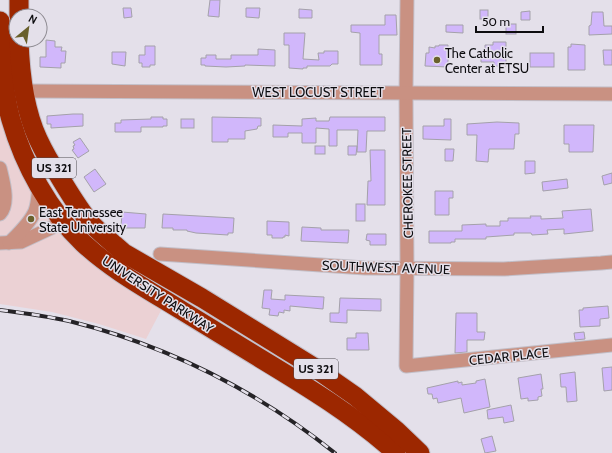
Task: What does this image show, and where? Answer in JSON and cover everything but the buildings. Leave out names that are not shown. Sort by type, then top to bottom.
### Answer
[{"type":"highway","name":"UNIVERSITY PARKWAY","points":[[0,21],[10,91],[11,119],[18,141],[48,202],[64,222],[83,242],[117,270],[317,392],[354,417],[396,453]]},
{"type":"highway","name":"UNIVERSITY PARKWAY","points":[[10,91],[20,73],[19,48]]},
{"type":"highway","name":"UNIVERSITY PARKWAY","points":[[10,91],[46,156],[80,209],[100,232],[124,253],[269,339],[356,396],[420,453]]},
{"type":"highway","points":[[64,222],[80,209]]},
{"type":"highway","points":[[258,357],[269,339]]},
{"type":"street","name":"CHEROKEE STREET","points":[[406,366],[407,0]]},
{"type":"street","name":"WEST LOCUST STREET","points":[[10,91],[612,94]]},
{"type":"street","points":[[0,168],[3,178],[5,203],[0,214]]},
{"type":"street","points":[[5,243],[26,224],[32,216],[39,186]]},
{"type":"street","points":[[5,243],[21,242],[64,222]]},
{"type":"street","name":"SOUTHWEST AVENUE","points":[[160,254],[315,265],[407,268],[504,269],[612,262]]},
{"type":"street","name":"CEDAR PLACE","points":[[406,366],[612,345]]},
{"type":"shaded area","name":"East Tennessee State University","points":[[0,91],[48,202],[166,301],[146,339],[99,324],[52,312],[0,304]]},
{"type":"railway","points":[[0,310],[69,321],[141,343],[175,357],[242,390],[274,410],[335,453]]},
{"type":"place","name":"The Catholic Center at ETSU","points":[[437,60]]},
{"type":"place","name":"East Tennessee State University","points":[[31,219]]}]
